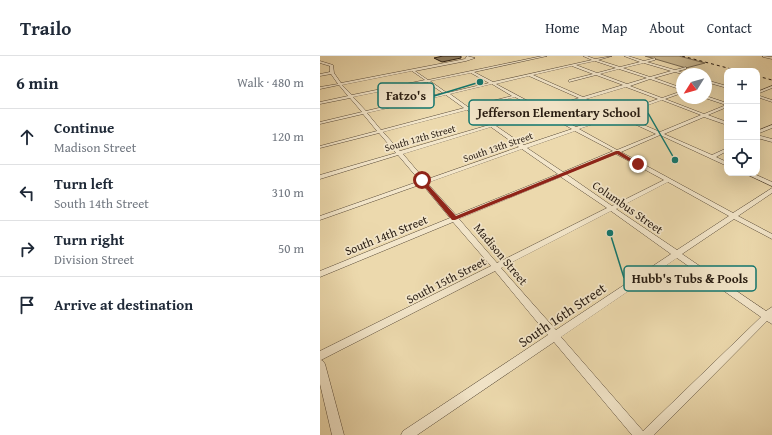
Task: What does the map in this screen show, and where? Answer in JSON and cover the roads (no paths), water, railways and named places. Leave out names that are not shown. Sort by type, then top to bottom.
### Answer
[{"type":"street","points":[[320,103],[546,56]]},
{"type":"street","points":[[584,56],[676,87]]},
{"type":"street","points":[[320,123],[611,56]]},
{"type":"street","points":[[625,56],[675,71]]},
{"type":"street","points":[[764,56],[772,58]]},
{"type":"street","points":[[570,81],[654,59]]},
{"type":"street","points":[[320,88],[466,60]]},
{"type":"street","points":[[320,62],[330,64],[332,70]]},
{"type":"street","points":[[572,65],[724,123]]},
{"type":"street","points":[[326,69],[332,70]]},
{"type":"street","points":[[320,74],[332,70]]},
{"type":"street","name":"Madison Street","points":[[332,70],[340,84],[639,435]]},
{"type":"street","name":"Columbus Street","points":[[412,70],[677,254],[770,316]]},
{"type":"street","name":"South 12th Street","points":[[320,177],[675,71]]},
{"type":"street","points":[[472,72],[772,237]]},
{"type":"street","points":[[530,75],[724,163]]},
{"type":"street","points":[[712,82],[717,80]]},
{"type":"street","points":[[712,82],[724,86]]},
{"type":"street","points":[[760,92],[772,87]]},
{"type":"street","name":"South 13th Street","points":[[320,218],[676,94]]},
{"type":"street","points":[[320,147],[515,96]]},
{"type":"street","points":[[760,97],[772,101]]},
{"type":"street","points":[[712,99],[724,104]]},
{"type":"street","name":"South 14th Street","points":[[320,274],[724,106]]},
{"type":"street","points":[[760,132],[772,126]]},
{"type":"street","points":[[760,135],[772,141]]},
{"type":"street","points":[[712,157],[724,151]]},
{"type":"street","points":[[754,176],[772,184]]},
{"type":"street","name":"South 15th Street","points":[[320,356],[497,268],[668,180]]},
{"type":"street","name":"South 16th Street","points":[[407,435],[772,190]]},
{"type":"street","points":[[646,435],[770,316]]},
{"type":"street","points":[[320,364],[338,435]]},
{"type":"railway","points":[[682,56],[728,68]]},
{"type":"railway","points":[[760,77],[772,80]]},
{"type":"place","name":"Fatzo's","points":[[480,82]]},
{"type":"place","name":"Jefferson Elementary School","points":[[675,160]]},
{"type":"place","name":"Hubb's Tubs & Pools","points":[[610,233]]}]
